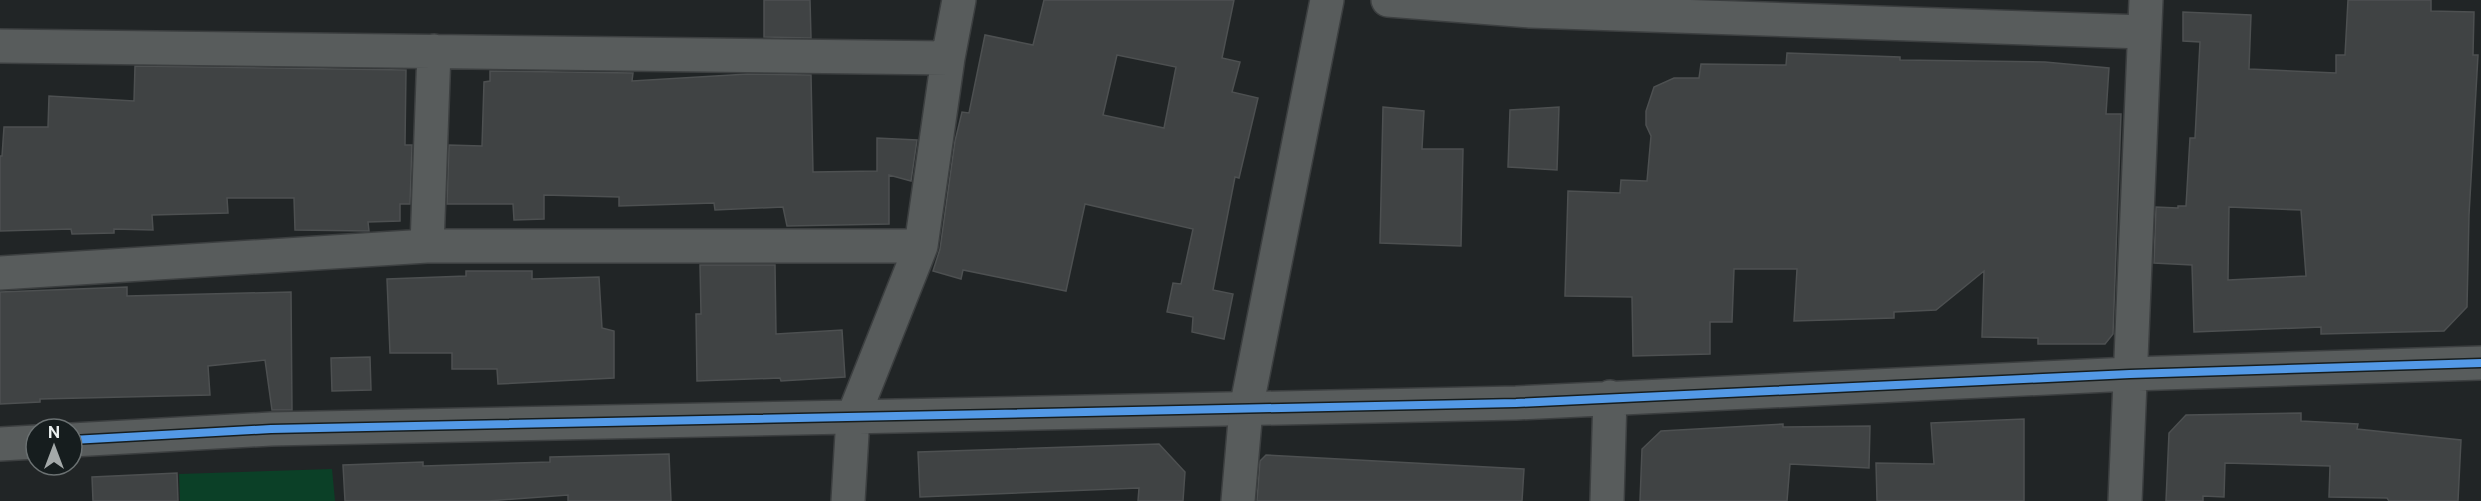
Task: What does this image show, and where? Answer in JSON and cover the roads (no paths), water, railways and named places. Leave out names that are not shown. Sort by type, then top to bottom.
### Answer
[{"type":"street","points":[[848,501],[853,417],[921,246],[948,58],[959,0]]},
{"type":"street","points":[[1238,501],[1246,409],[1327,0]]},
{"type":"street","points":[[1388,0],[1530,11],[1641,8],[2144,32]]},
{"type":"street","points":[[2125,501],[2146,0]]},
{"type":"street","points":[[0,46],[948,58]]},
{"type":"street","points":[[427,246],[434,51]]},
{"type":"street","points":[[0,273],[427,246],[921,246]]},
{"type":"street","points":[[84,439],[271,429],[1516,403],[2130,374],[2481,363]]},
{"type":"street","points":[[1607,501],[1610,398]]},
{"type":"street","points":[[0,444],[24,443]]}]
